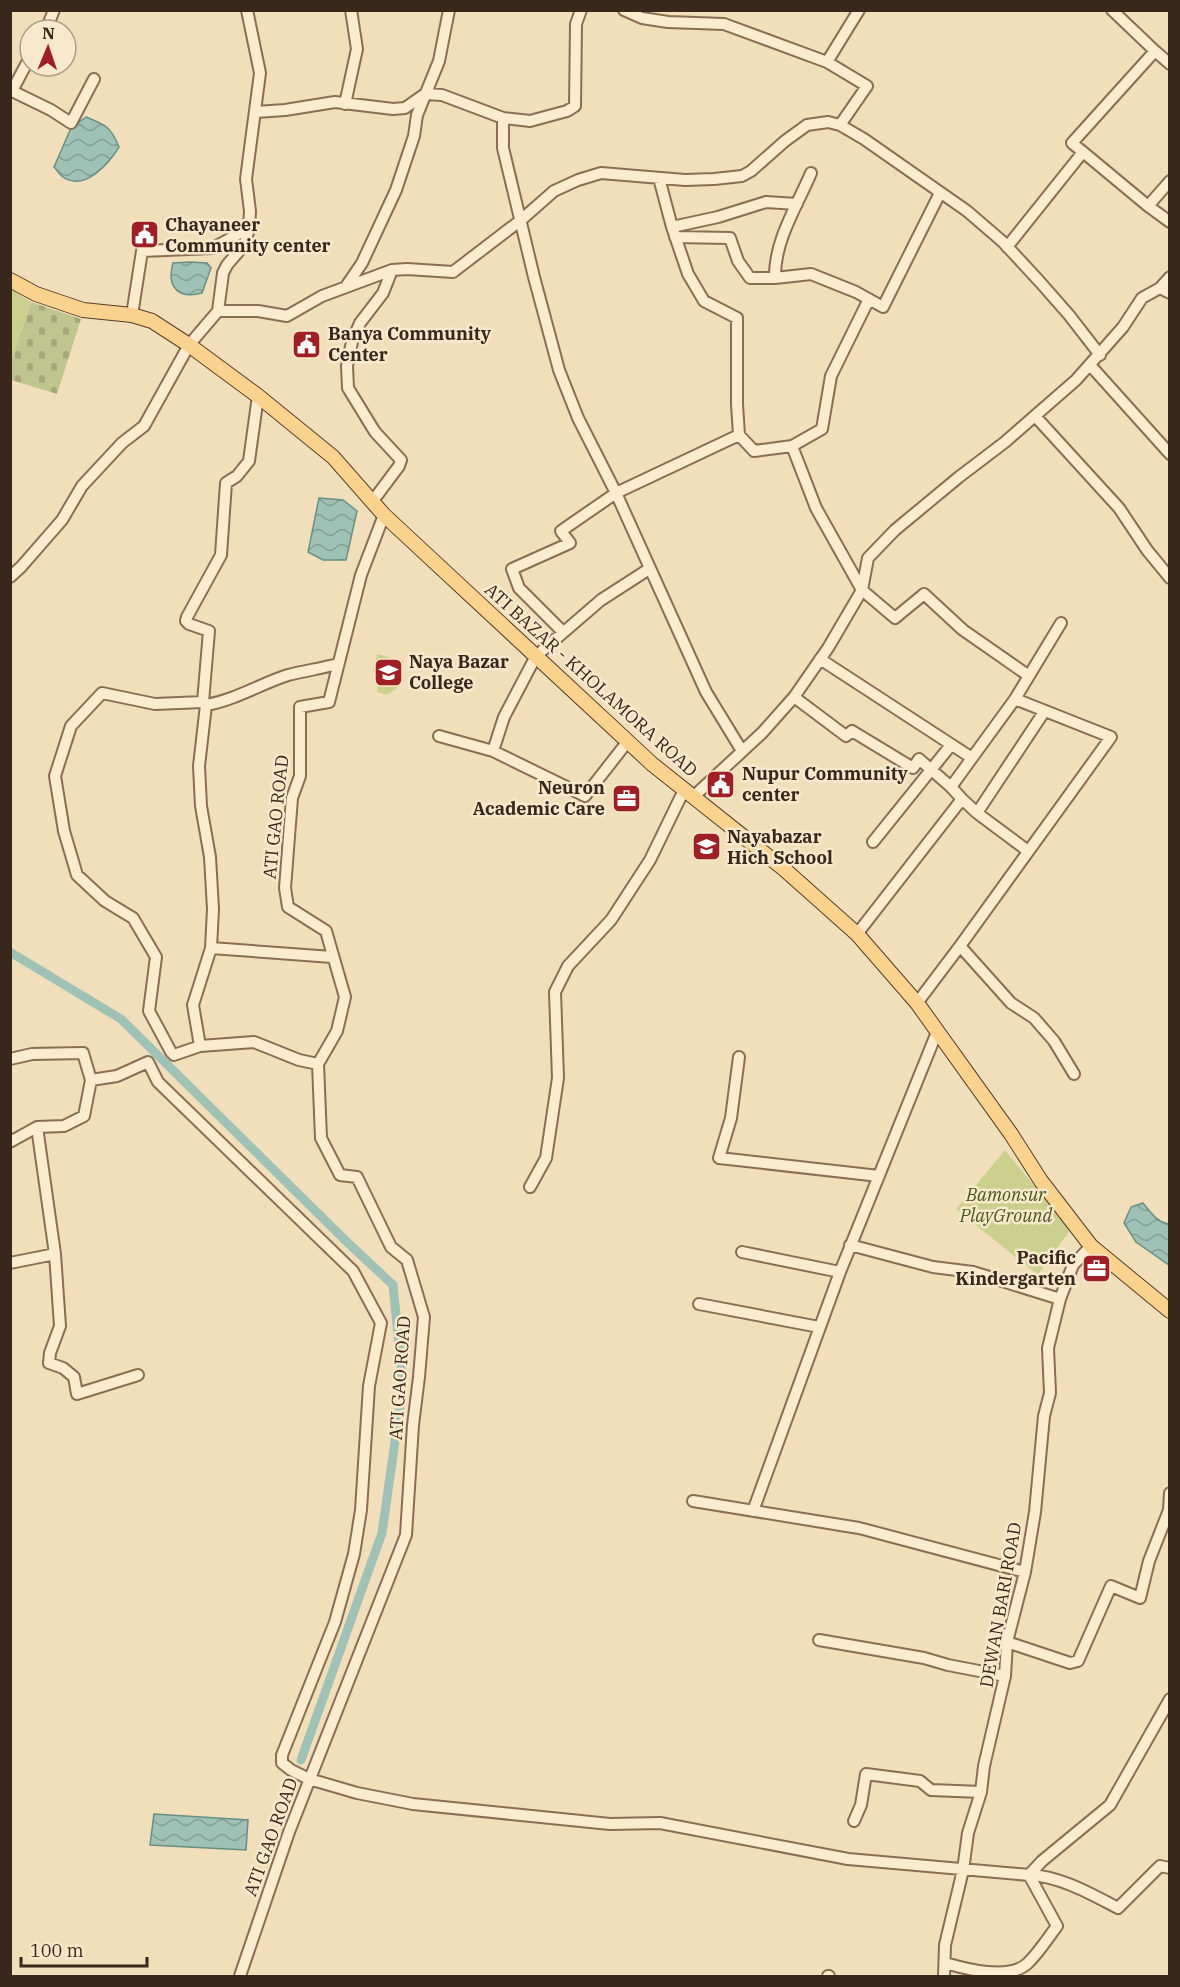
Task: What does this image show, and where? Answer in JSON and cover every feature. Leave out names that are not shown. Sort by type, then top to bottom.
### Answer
[{"type":"main road","name":"ATI BAZAR - KHOLAMORA ROAD","points":[[10,280],[36,294],[83,310],[132,315],[152,321],[258,396],[333,457],[384,515],[628,741],[688,793],[784,869],[857,934],[917,1003],[1011,1134],[1041,1181],[1091,1246],[1170,1311]]},
{"type":"street","points":[[10,577],[62,520],[82,486],[122,443],[144,426],[189,345],[218,311],[222,273],[245,244],[249,228],[250,212],[246,179],[260,73],[247,10]]},
{"type":"street","points":[[345,104],[357,49],[351,10]]},
{"type":"street","points":[[346,286],[362,263],[396,190],[414,136],[417,115],[439,61],[449,10]]},
{"type":"street","points":[[256,112],[335,102],[393,110],[405,108],[425,94],[442,95],[502,118],[530,121],[567,111],[575,106],[576,24],[580,10]]},
{"type":"street","points":[[624,10],[642,18],[668,22],[724,24],[827,62],[867,86],[840,125]]},
{"type":"street","points":[[827,62],[859,10]]},
{"type":"street","points":[[1112,10],[1170,64]]},
{"type":"street","points":[[1155,51],[1072,143],[1170,222]]},
{"type":"street","points":[[19,78],[11,92],[51,110],[70,123],[94,79]]},
{"type":"street","points":[[502,118],[503,148],[559,370],[578,418],[616,493],[706,693],[742,751]]},
{"type":"street","points":[[218,311],[258,311],[286,316],[322,296],[392,270],[453,272],[521,220],[554,191],[586,178],[601,173],[714,180],[742,176],[752,171],[785,141],[807,125],[828,122],[840,125],[864,139],[967,211],[1007,246],[1069,315],[1100,355]]},
{"type":"street","points":[[1007,246],[1083,152]]},
{"type":"street","points":[[775,278],[774,262],[781,240],[811,173]]},
{"type":"street","points":[[659,178],[673,232],[688,274],[704,301],[737,318],[739,435],[754,451],[792,446],[822,429],[831,376],[869,299]]},
{"type":"street","points":[[1148,206],[1170,181]]},
{"type":"street","points":[[673,232],[730,238],[738,261],[750,278],[811,274],[883,307],[940,193]]},
{"type":"street","points":[[673,232],[766,202],[797,204]]},
{"type":"street","points":[[132,315],[142,251],[213,248],[249,228]]},
{"type":"street","points":[[372,502],[399,466],[400,460],[375,432],[348,388],[347,366],[352,342],[360,323],[383,293],[392,270]]},
{"type":"street","points":[[530,1187],[546,1158],[558,1078],[555,992],[568,966],[612,920],[688,793],[762,733],[794,697],[862,590],[868,558],[888,537],[959,477],[1005,442],[1090,365],[1124,327],[1142,298],[1165,290],[1170,277]]},
{"type":"street","points":[[1090,365],[1170,454]]},
{"type":"street","points":[[200,1046],[193,1005],[211,948],[213,909],[210,857],[201,806],[200,766],[209,631],[186,621],[221,555],[226,483],[237,476],[249,461],[258,396]]},
{"type":"street","points":[[1035,416],[1119,508],[1147,550],[1170,578]]},
{"type":"street","points":[[563,633],[519,588],[513,569],[570,543],[561,531],[616,493],[739,435]]},
{"type":"street","points":[[792,446],[816,508],[862,590],[895,618],[924,594],[963,630],[1029,676]]},
{"type":"street","points":[[318,1064],[299,1060],[254,1042],[200,1046],[174,1055],[149,1011],[156,957],[133,918],[105,901],[77,875],[64,831],[56,776],[71,726],[102,693],[155,704],[221,702],[288,675],[338,664],[361,575],[384,515]]},
{"type":"street","points":[[493,751],[504,717],[536,656],[601,600],[650,569]]},
{"type":"street","points":[[951,788],[1015,699],[1061,623]]},
{"type":"street","points":[[820,659],[972,758]]},
{"type":"street","name":"ATI GAO ROAD","points":[[240,1977],[289,1832],[406,1535],[413,1425],[424,1317],[407,1260],[391,1247],[357,1176],[340,1175],[321,1138],[318,1064],[337,1031],[345,997],[326,931],[288,907],[285,888],[292,798],[300,776],[300,707],[329,702],[338,664]]},
{"type":"street","points":[[794,697],[846,736],[852,731],[913,768],[919,759],[977,813],[1028,851]]},
{"type":"street","points":[[917,1003],[1111,737],[1015,699]]},
{"type":"street","points":[[977,813],[1044,712]]},
{"type":"street","points":[[439,736],[493,751],[585,796],[628,741]]},
{"type":"street","points":[[873,842],[951,745]]},
{"type":"street","points":[[857,934],[962,799]]},
{"type":"street","points":[[960,946],[1011,1002],[1034,1018],[1054,1041],[1074,1074]]},
{"type":"street","points":[[211,948],[332,957]]},
{"type":"street","points":[[753,1510],[850,1245],[937,1032]]},
{"type":"street","points":[[10,1059],[32,1054],[83,1053],[91,1080],[84,1116],[64,1126],[37,1127],[10,1142]]},
{"type":"street","points":[[739,1057],[731,1118],[719,1158],[879,1176]]},
{"type":"street","points":[[91,1080],[117,1076],[148,1062],[158,1082],[353,1271],[381,1323],[369,1386],[361,1510],[354,1554],[335,1622],[282,1755],[282,1763],[291,1770],[309,1779],[357,1793],[413,1804],[610,1824],[660,1823],[848,1859],[1044,1875],[1118,1908],[1160,1866],[1170,1868]]},
{"type":"street","points":[[37,1127],[55,1254],[60,1326],[50,1353],[49,1364],[63,1368],[74,1377],[77,1394],[138,1375]]},
{"type":"street","points":[[850,1245],[933,1267],[973,1272],[1060,1299]]},
{"type":"street","name":"DEWAN BARI ROAD","points":[[944,1977],[945,1945],[963,1870],[968,1833],[981,1792],[984,1766],[1005,1676],[1007,1641],[1025,1572],[1035,1512],[1044,1416],[1050,1393],[1048,1348],[1060,1299],[1073,1265],[1091,1246]]},
{"type":"street","points":[[742,1252],[840,1272]]},
{"type":"street","points":[[10,1263],[55,1254]]},
{"type":"street","points":[[699,1304],[819,1327]]},
{"type":"street","points":[[1007,1641],[1070,1663],[1078,1661],[1111,1586],[1140,1598],[1149,1561],[1169,1510],[1170,1493]]},
{"type":"street","points":[[693,1501],[859,1528],[1025,1572]]},
{"type":"street","points":[[819,1640],[924,1658],[1005,1676]]},
{"type":"street","points":[[1029,1875],[1042,1861],[1110,1805],[1170,1699]]},
{"type":"street","points":[[854,1821],[861,1805],[866,1774],[920,1781],[931,1790],[981,1792]]},
{"type":"street","points":[[945,1964],[977,1971],[996,1972],[1012,1971],[1026,1965],[1057,1926],[1029,1875]]},
{"type":"green space","points":[[11,289],[31,302],[11,361]]},
{"type":"green space","points":[[31,302],[81,319],[57,394],[11,380],[11,361]]},
{"type":"green space","points":[[377,654],[403,661],[397,688],[387,695],[377,692],[381,676],[373,672]]},
{"type":"green space","name":"Bamonsur PlayGround","points":[[1005,1150],[1070,1230],[1038,1275],[956,1209]]},
{"type":"water","points":[[86,117],[107,128],[119,147],[96,174],[80,181],[71,181],[62,176],[54,167],[71,128]]},
{"type":"water","points":[[173,263],[207,263],[211,268],[202,293],[181,293],[173,285],[171,272]]},
{"type":"water","points":[[319,498],[343,500],[357,511],[346,560],[323,560],[308,552]]},
{"type":"water","points":[[1143,1203],[1158,1219],[1169,1224],[1169,1265],[1136,1242],[1124,1223],[1131,1207]]},
{"type":"water","points":[[154,1814],[248,1820],[246,1850],[150,1845]]},
{"type":"waterway","points":[[10,952],[121,1019],[393,1285],[403,1385],[382,1533],[301,1760]]},
{"type":"place","name":"Chayaneer Community center","points":[[144,235]]},
{"type":"place","name":"Banya Community Center","points":[[307,344]]},
{"type":"place","name":"Naya Bazar College","points":[[388,672]]},
{"type":"place","name":"Nupur Community center","points":[[721,784]]},
{"type":"place","name":"Neuron Academic Care","points":[[626,798]]},
{"type":"place","name":"Nayabazar Hich School","points":[[706,847]]},
{"type":"place","name":"Pacific Kindergarten","points":[[1097,1268]]}]
